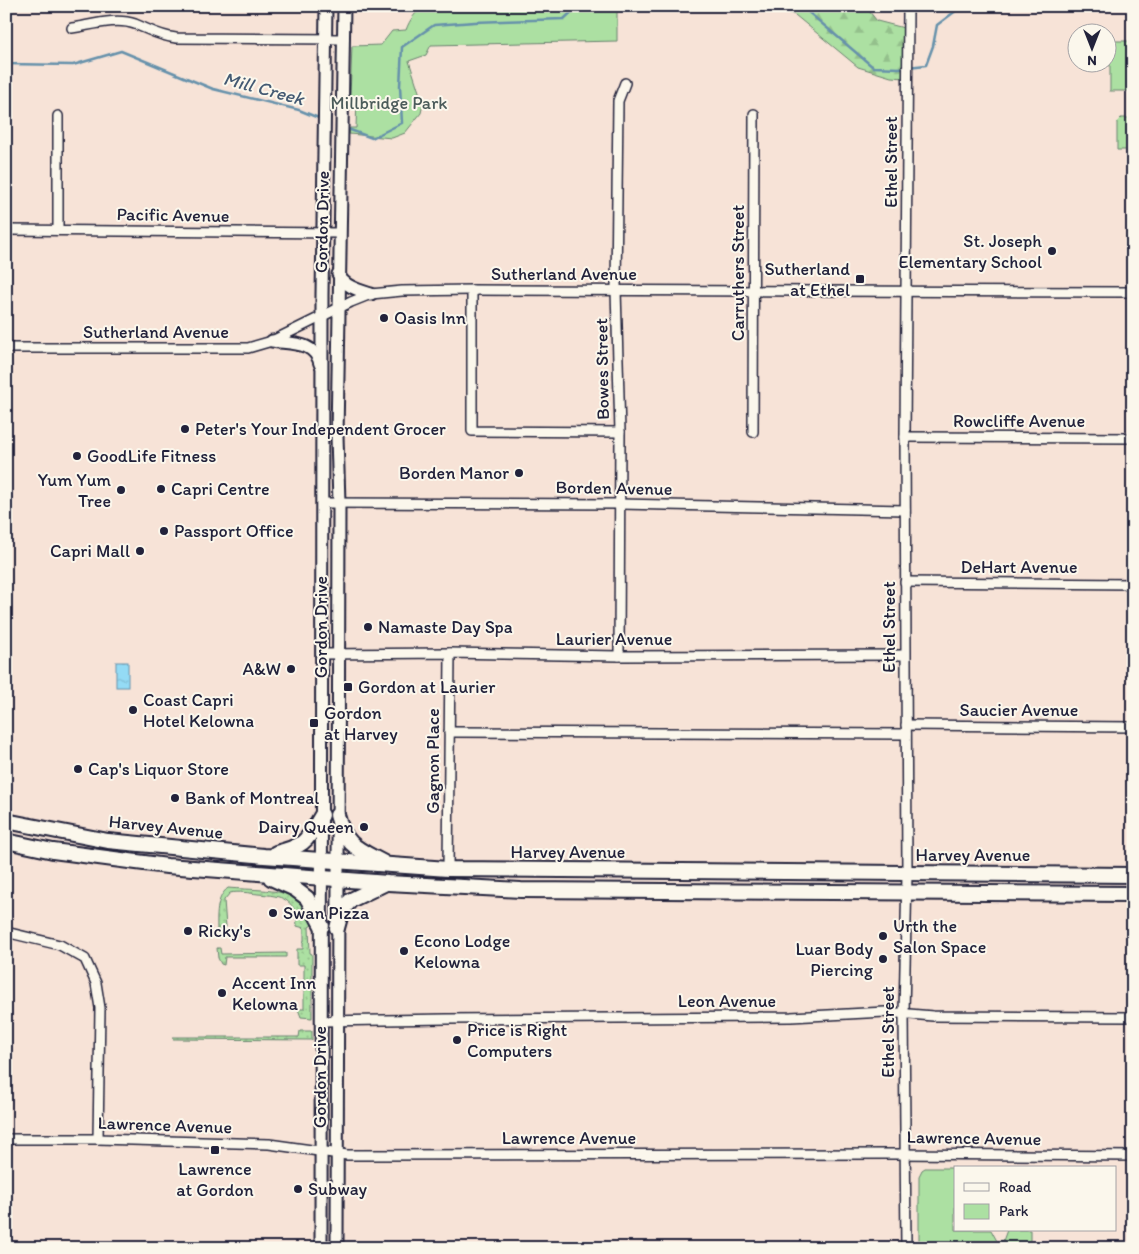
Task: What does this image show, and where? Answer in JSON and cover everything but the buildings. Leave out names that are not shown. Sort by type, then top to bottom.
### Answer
[{"type":"highway","points":[[264,856],[296,848],[306,841],[322,815]]},
{"type":"highway","points":[[337,815],[342,832],[350,843],[360,851],[390,866]]},
{"type":"highway","name":"Harvey Avenue","points":[[7,821],[108,841],[322,861],[448,869],[1133,875]]},
{"type":"highway","points":[[6,841],[53,851],[167,866],[388,883],[559,891],[1133,894]]},
{"type":"highway","points":[[261,874],[295,888],[307,898],[322,926]]},
{"type":"highway","points":[[337,928],[342,910],[350,900],[388,883]]},
{"type":"main road","name":"Gordon Drive","points":[[321,1248],[322,317],[326,6]]},
{"type":"main road","name":"Gordon Drive","points":[[337,1248],[339,503],[337,436],[338,274],[344,6]]},
{"type":"main road","points":[[338,274],[351,288],[371,294]]},
{"type":"main road","points":[[272,342],[307,347],[318,356],[322,372]]},
{"type":"street","name":"Ethel Street","points":[[906,1248],[904,1013],[907,874],[905,438],[908,6]]},
{"type":"street","points":[[72,28],[118,21],[136,24],[155,34],[176,38],[344,39]]},
{"type":"street","name":"Bowes Street","points":[[619,656],[620,432],[616,290],[618,101],[625,83]]},
{"type":"street","name":"Carruthers Street","points":[[753,432],[755,291],[754,114]]},
{"type":"street","points":[[58,116],[58,230]]},
{"type":"street","name":"Pacific Avenue","points":[[6,230],[340,233]]},
{"type":"street","points":[[472,290],[472,431],[620,432]]},
{"type":"street","name":"Sutherland Avenue","points":[[6,348],[239,349],[272,342],[338,308],[371,294],[402,291],[907,290],[1133,292]]},
{"type":"street","name":"Rowcliffe Avenue","points":[[905,438],[1133,438]]},
{"type":"street","name":"Borden Avenue","points":[[322,503],[620,504],[905,510]]},
{"type":"street","name":"DeHart Avenue","points":[[905,582],[1133,584]]},
{"type":"street","name":"Gagnon Place","points":[[448,869],[450,653]]},
{"type":"street","name":"Laurier Avenue","points":[[323,654],[905,655]]},
{"type":"street","name":"Saucier Avenue","points":[[449,732],[1133,727]]},
{"type":"street","points":[[6,932],[60,945],[85,960],[96,983],[100,1008],[98,1139]]},
{"type":"street","name":"Leon Avenue","points":[[321,1021],[792,1017],[885,1012],[933,1016],[1133,1017]]},
{"type":"street","name":"Lawrence Avenue","points":[[6,1139],[98,1139],[269,1144],[337,1154],[1133,1156]]},
{"type":"green space","name":"Millbridge Park","points":[[424,6],[617,6],[617,41],[431,45],[426,55],[409,61],[423,104],[421,113],[405,133],[392,138],[349,134],[350,128],[356,128],[357,97],[350,97],[352,46],[381,45],[392,31],[406,30],[413,16]]},
{"type":"green space","points":[[772,6],[865,6],[877,21],[904,28],[905,78],[891,77],[858,67],[795,15]]},
{"type":"green space","points":[[1116,41],[1133,41],[1133,91],[1110,91],[1110,72],[1116,72]]},
{"type":"green space","points":[[1121,118],[1133,118],[1133,150],[1117,150],[1117,122]]},
{"type":"green space","points":[[228,888],[266,890],[286,894],[301,901],[305,906],[312,925],[309,927],[310,953],[312,954],[312,1018],[301,1017],[298,1009],[304,1009],[304,965],[297,965],[297,949],[303,949],[304,928],[297,926],[294,909],[291,904],[274,896],[244,892],[230,893],[224,900],[226,927],[220,927],[220,933],[217,933],[219,903]]},
{"type":"green space","points":[[217,948],[220,948],[221,954],[286,953],[286,957],[225,957],[224,965],[221,964],[218,958]]},
{"type":"green space","points":[[300,1031],[312,1031],[312,1040],[173,1039],[172,1037],[299,1037]]},
{"type":"green space","points":[[925,1168],[954,1168],[954,1232],[992,1232],[997,1241],[1003,1241],[1006,1232],[1030,1232],[1030,1248],[919,1248],[919,1176]]},
{"type":"water","points":[[116,662],[128,662],[128,687],[116,687]]},
{"type":"waterway","name":"Mill Creek","points":[[345,128],[372,138],[402,123],[400,86],[402,47],[434,25],[564,19],[578,6]]},
{"type":"waterway","name":"Mill Creek","points":[[797,6],[806,10],[873,67],[899,68],[926,65],[933,46],[937,25],[957,10],[998,8],[1000,6]]},
{"type":"waterway","name":"Mill Creek","points":[[6,64],[73,65],[121,51],[213,89],[299,110],[321,119]]},
{"type":"place","name":"St. Joseph Elementary School","points":[[1052,251]]},
{"type":"place","name":"Sutherland at Ethel","points":[[860,279]]},
{"type":"place","name":"Oasis Inn","points":[[384,318]]},
{"type":"place","name":"Peter's Your Independent Grocer","points":[[185,429]]},
{"type":"place","name":"GoodLife Fitness","points":[[77,456]]},
{"type":"place","name":"Borden Manor","points":[[519,473]]},
{"type":"place","name":"Capri Centre","points":[[161,489]]},
{"type":"place","name":"Yum Yum Tree","points":[[121,490]]},
{"type":"place","name":"Passport Office","points":[[164,531]]},
{"type":"place","name":"Capri Mall","points":[[140,551]]},
{"type":"place","name":"Namaste Day Spa","points":[[368,627]]},
{"type":"place","name":"A&W","points":[[291,669]]},
{"type":"place","name":"Gordon at Laurier","points":[[348,687]]},
{"type":"place","name":"Coast Capri Hotel Kelowna","points":[[133,710]]},
{"type":"place","name":"Gordon at Harvey","points":[[314,723]]},
{"type":"place","name":"Cap's Liquor Store","points":[[78,769]]},
{"type":"place","name":"Bank of Montreal","points":[[175,798]]},
{"type":"place","name":"Dairy Queen","points":[[364,827]]},
{"type":"place","name":"Swan Pizza","points":[[273,913]]},
{"type":"place","name":"Ricky's","points":[[188,931]]},
{"type":"place","name":"Urth the Salon Space","points":[[883,936]]},
{"type":"place","name":"Econo Lodge Kelowna","points":[[404,951]]},
{"type":"place","name":"Luar Body Piercing","points":[[883,959]]},
{"type":"place","name":"Accent Inn Kelowna","points":[[222,993]]},
{"type":"place","name":"Price is Right Computers","points":[[457,1040]]},
{"type":"place","name":"Lawrence at Gordon","points":[[215,1150]]},
{"type":"place","name":"Subway","points":[[298,1189]]}]
